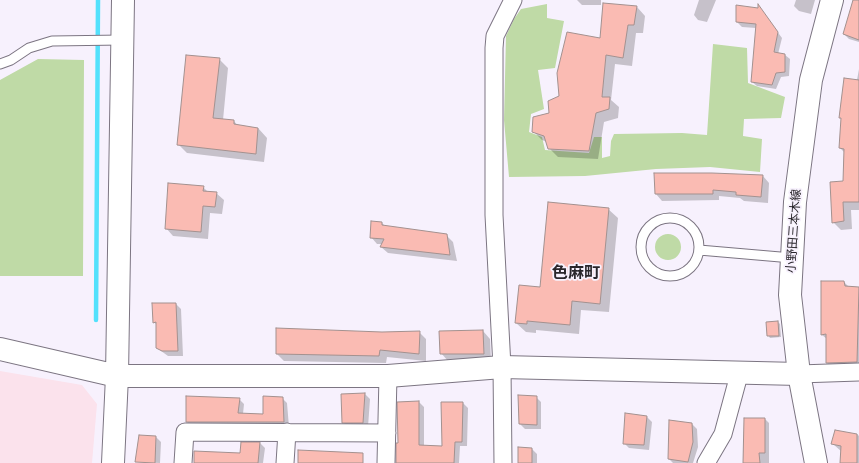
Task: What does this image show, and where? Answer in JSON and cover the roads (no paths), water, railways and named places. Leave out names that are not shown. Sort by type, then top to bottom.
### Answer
[{"type":"street","points":[[113,463],[117,376],[114,40],[123,0]]},
{"type":"street","points":[[503,463],[502,368],[494,215],[494,48],[496,36],[513,0]]},
{"type":"street","name":"小野田三本木線","points":[[816,463],[799,374],[790,295],[795,202],[811,80],[832,0]]},
{"type":"street","points":[[0,349],[117,376],[388,376],[502,368],[740,371],[799,374],[859,372]]},
{"type":"street","points":[[706,463],[723,434],[740,371]]},
{"type":"street","points":[[386,463],[388,376]]},
{"type":"street","points":[[183,463],[185,432],[387,433]]},
{"type":"street","points":[[285,463],[287,432]]},
{"type":"lane","points":[[0,64],[11,60],[29,48],[52,41],[114,40]]},
{"type":"lane","points":[[664,219],[679,219],[687,223],[694,230],[698,240],[699,250],[697,258],[692,266],[677,275],[668,276],[659,274],[646,262],[642,253],[642,243],[645,233],[651,225],[664,219]]},
{"type":"lane","points":[[699,250],[792,258]]},
{"type":"waterway","points":[[96,320],[98,0]]},
{"type":"district","name":"色麻町","points":[[576,273]]}]
